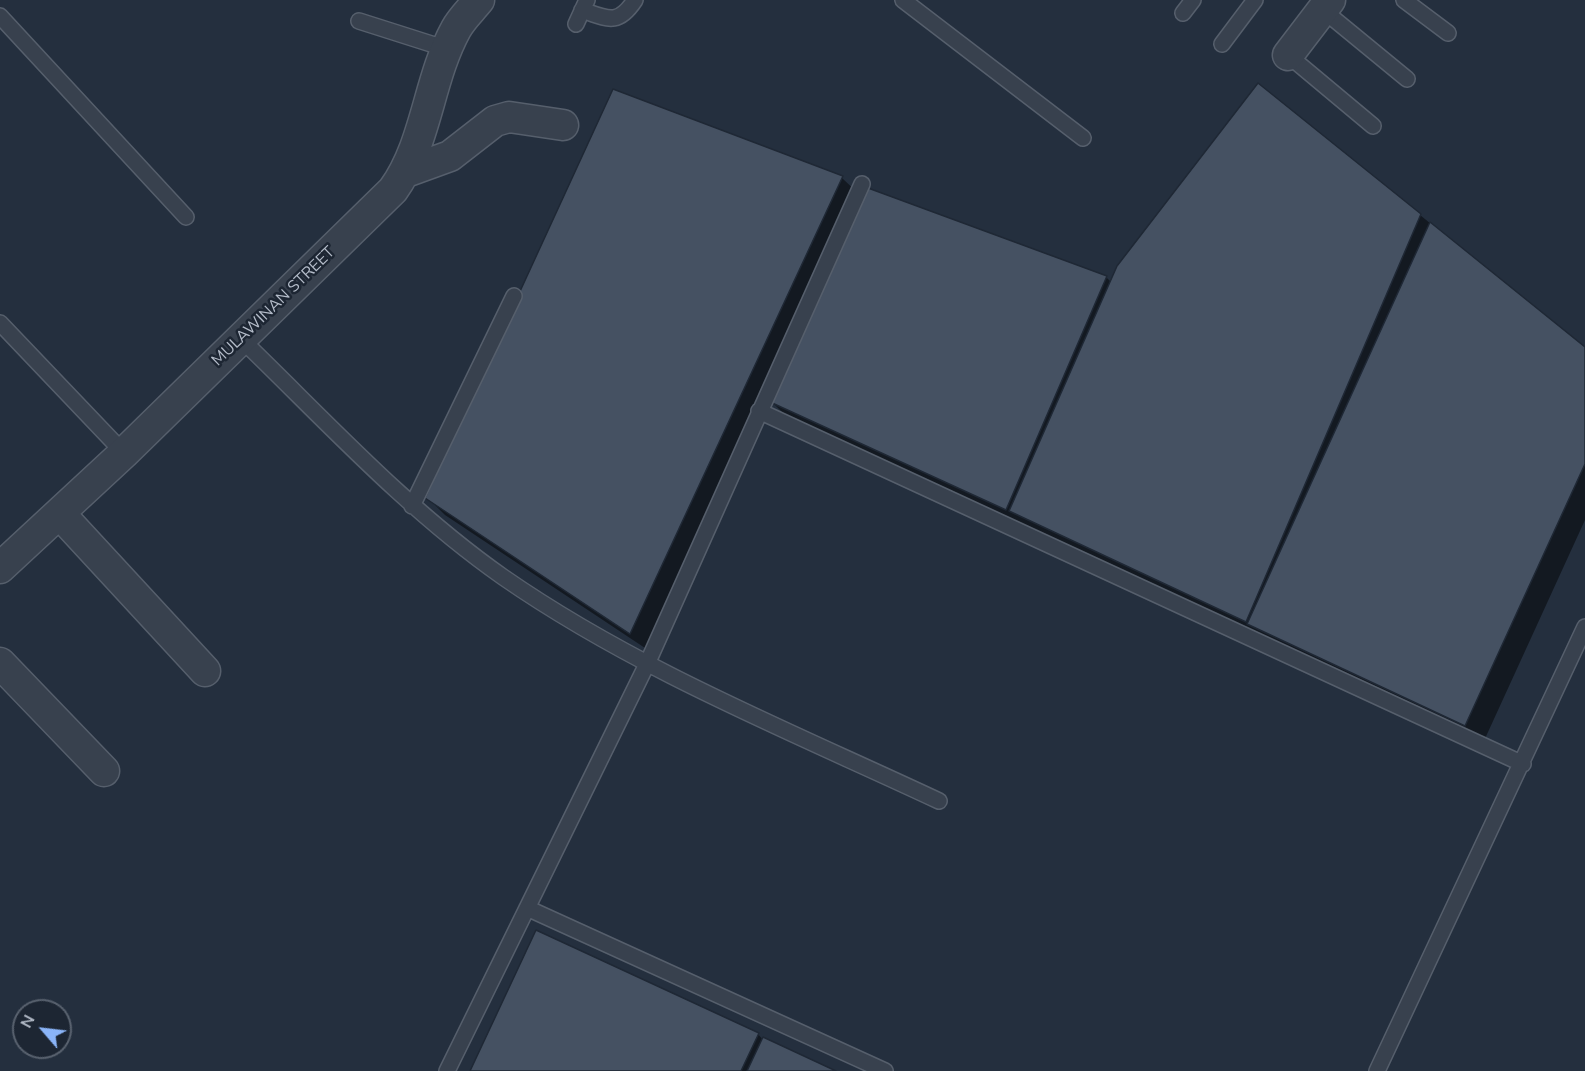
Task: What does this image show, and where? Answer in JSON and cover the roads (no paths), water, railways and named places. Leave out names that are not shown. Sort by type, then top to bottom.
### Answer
[{"type":"street","name":"MULAWINAN STREET","points":[[0,568],[124,453],[379,206],[406,172],[447,49],[463,18],[479,0]]},
{"type":"street","points":[[1288,55],[1326,5]]},
{"type":"street","points":[[406,172],[450,156],[495,121],[509,117],[563,125]]},
{"type":"street","points":[[60,514],[205,671]]},
{"type":"street","points":[[0,663],[104,771]]},
{"type":"lane","points":[[582,12],[618,19],[627,12],[635,0]]},
{"type":"lane","points":[[903,0],[1083,138]]},
{"type":"lane","points":[[1183,13],[1193,0]]},
{"type":"lane","points":[[1222,44],[1255,0]]},
{"type":"lane","points":[[1404,0],[1448,33]]},
{"type":"lane","points":[[1326,5],[1407,79]]},
{"type":"lane","points":[[0,16],[186,217]]},
{"type":"lane","points":[[359,21],[447,49]]},
{"type":"lane","points":[[1288,55],[1373,126]]},
{"type":"lane","points":[[447,1071],[647,664],[862,184]]},
{"type":"lane","points":[[412,506],[514,296]]},
{"type":"lane","points":[[0,323],[124,453]]},
{"type":"lane","points":[[241,339],[412,506],[504,578],[647,664],[939,801]]},
{"type":"lane","points":[[759,411],[1523,764]]},
{"type":"lane","points":[[1377,1071],[1523,764],[1585,627]]},
{"type":"lane","points":[[527,908],[885,1071]]}]
